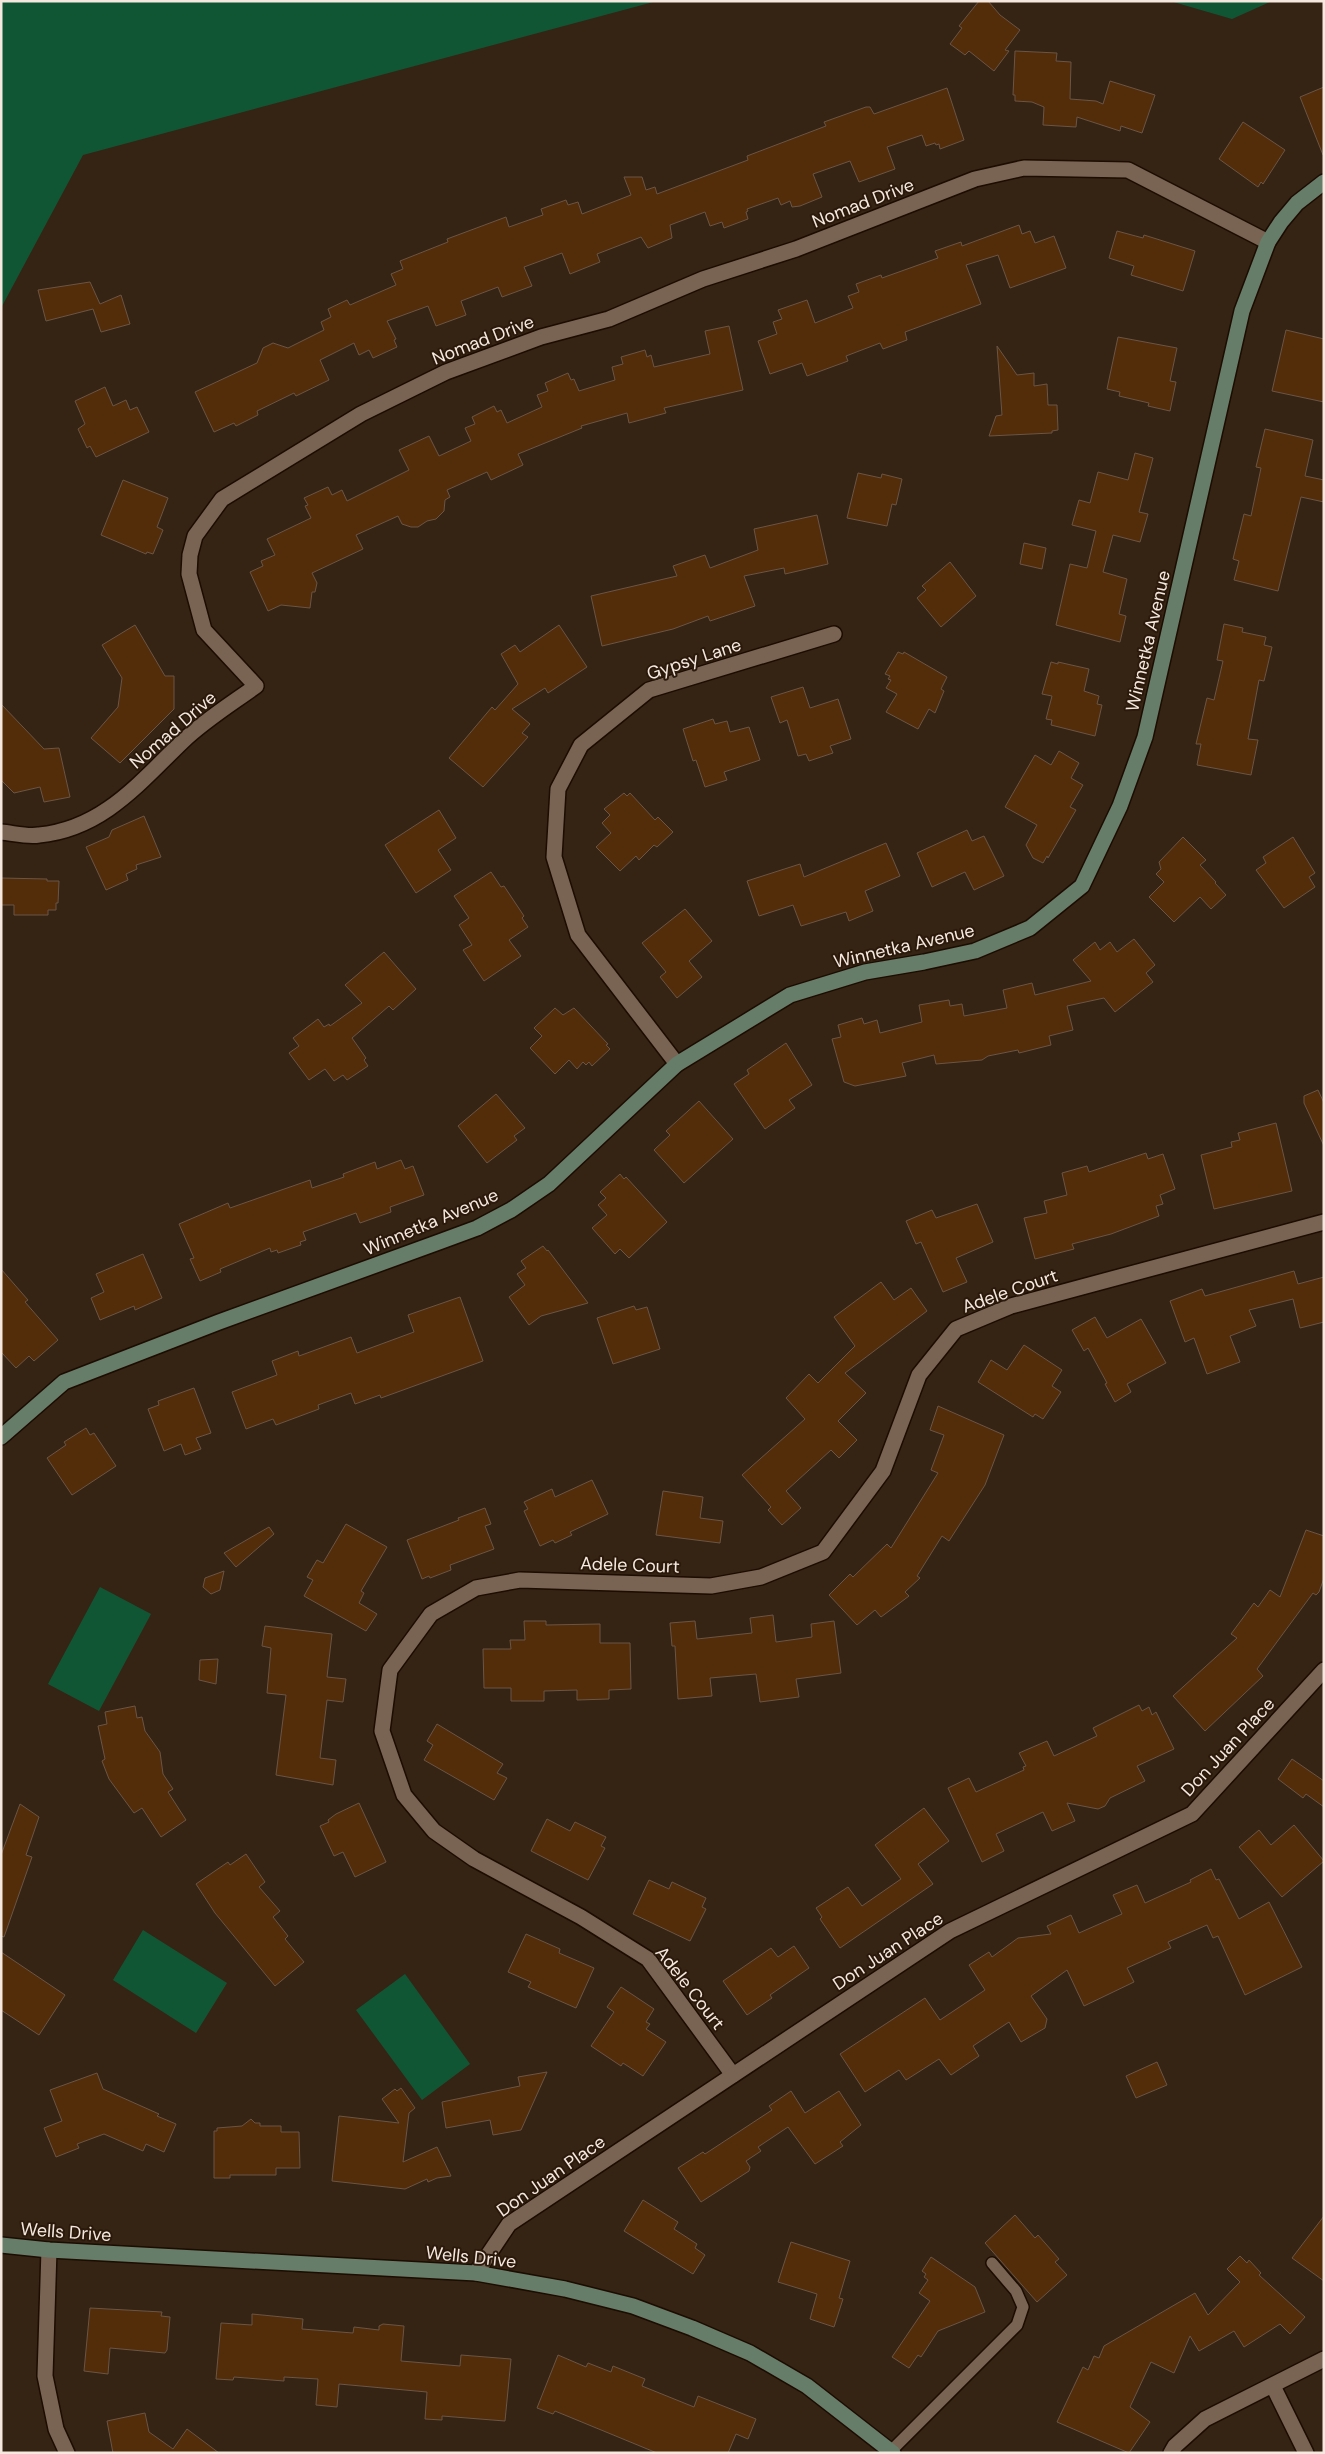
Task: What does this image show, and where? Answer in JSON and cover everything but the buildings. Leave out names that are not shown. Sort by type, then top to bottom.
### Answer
[{"type":"main road","name":"Winnetka Avenue","points":[[1,1437],[64,1382],[228,1318],[477,1228],[511,1210],[549,1184],[677,1064],[790,995],[865,972],[924,962],[975,950],[1030,928],[1082,886],[1120,806],[1145,737],[1242,311],[1268,242],[1281,222],[1297,203],[1324,182]]},
{"type":"main road","name":"Wells Drive","points":[[1,2245],[48,2250],[476,2273],[574,2291],[633,2306],[692,2328],[750,2353],[807,2386],[892,2452]]},
{"type":"street","name":"Nomad Drive","points":[[1,832],[38,836],[81,826],[110,810],[149,776],[207,720],[256,686],[204,630],[189,574],[190,555],[195,536],[222,499],[361,414],[446,372],[541,337],[609,319],[703,279],[796,249],[975,179],[1024,168],[1128,170],[1268,242]]},
{"type":"street","name":"Gypsy Lane","points":[[677,1064],[578,934],[554,857],[558,789],[581,745],[649,690],[834,634]]},
{"type":"street","name":"Adele Court","points":[[733,2075],[648,1959],[581,1917],[474,1859],[434,1831],[404,1796],[382,1731],[390,1670],[431,1614],[476,1588],[520,1580],[711,1586],[761,1577],[823,1552],[883,1471],[919,1375],[956,1329],[1011,1306],[1324,1222]]},
{"type":"street","name":"Don Juan Place","points":[[476,2273],[509,2224],[950,1931],[1192,1814],[1324,1670]]},
{"type":"street","points":[[48,2250],[45,2376],[56,2429],[67,2453]]},
{"type":"street","points":[[1171,2453],[1175,2446],[1205,2419],[1324,2359]]},
{"type":"street","points":[[1272,2386],[1306,2453]]},
{"type":"lane","points":[[892,2452],[1017,2325],[1023,2307],[1016,2291],[992,2263]]},
{"type":"green space","points":[[1,1],[657,1],[83,155],[1,308]]},
{"type":"green space","points":[[1170,1],[1272,1],[1232,19]]},
{"type":"green space","points":[[100,1587],[151,1614],[99,1711],[48,1684]]},
{"type":"green space","points":[[143,1930],[227,1983],[196,2033],[113,1980]]},
{"type":"green space","points":[[405,1974],[470,2064],[422,2100],[356,2010]]}]
